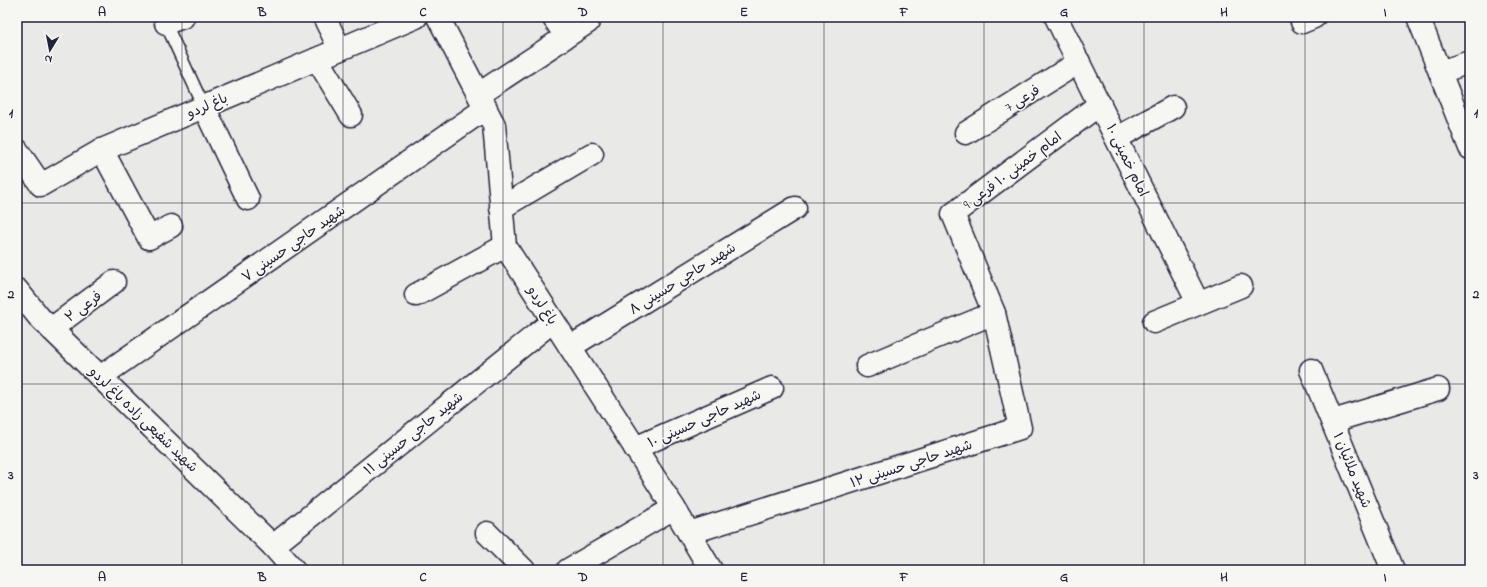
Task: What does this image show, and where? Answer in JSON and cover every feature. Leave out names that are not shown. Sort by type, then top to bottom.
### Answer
[{"type":"street","points":[[324,17],[340,49]]},
{"type":"street","name":"باغ لردو","points":[[17,150],[41,185],[102,150],[416,17]]},
{"type":"street","name":"باغ لردو","points":[[438,17],[494,125],[505,246],[674,508],[711,570]]},
{"type":"street","points":[[553,17],[566,36]]},
{"type":"street","name":"امام خمینی ۱۰","points":[[1056,17],[1198,303]]},
{"type":"street","points":[[1418,17],[1470,148]]},
{"type":"street","name":"شهید حاجی حسینی ۷","points":[[100,377],[482,101],[566,36],[588,22]]},
{"type":"street","points":[[317,59],[350,115]]},
{"type":"street","name":"فرعی 7","points":[[966,133],[1079,62]]},
{"type":"street","points":[[1440,72],[1470,62]]},
{"type":"street","name":"امام خمینی ۱۰ فرعی 9","points":[[994,313],[953,214],[1100,104]]},
{"type":"street","points":[[204,107],[248,199]]},
{"type":"street","points":[[1117,138],[1173,107]]},
{"type":"street","points":[[102,150],[149,238],[171,226]]},
{"type":"street","points":[[501,208],[592,154]]},
{"type":"street","name":"شهید حاجی حسینی ۸","points":[[570,347],[795,208]]},
{"type":"street","points":[[416,295],[505,246]]},
{"type":"street","name":"فرعی ۲","points":[[51,329],[114,282]]},
{"type":"street","points":[[1154,322],[1241,286]]},
{"type":"street","name":"شهید شفیعی زاده باغ لردو","points":[[17,290],[39,317],[273,546],[294,570]]},
{"type":"street","points":[[868,366],[994,313]]},
{"type":"street","name":"شهید حاجی حسینی ۱۲","points":[[689,533],[1020,428],[994,313]]},
{"type":"street","name":"شهید حاجی حسینی ۱۱","points":[[273,546],[553,321]]},
{"type":"street","name":"شهید ملائیان ۱","points":[[1311,370],[1393,570]]},
{"type":"street","name":"شهید حاجی حسینی ۱۰","points":[[635,448],[772,388]]},
{"type":"street","points":[[1333,421],[1438,389]]},
{"type":"street","points":[[568,570],[674,508]]},
{"type":"street","points":[[487,533],[524,570]]},
{"type":"lane","points":[[171,19],[204,107]]}]
